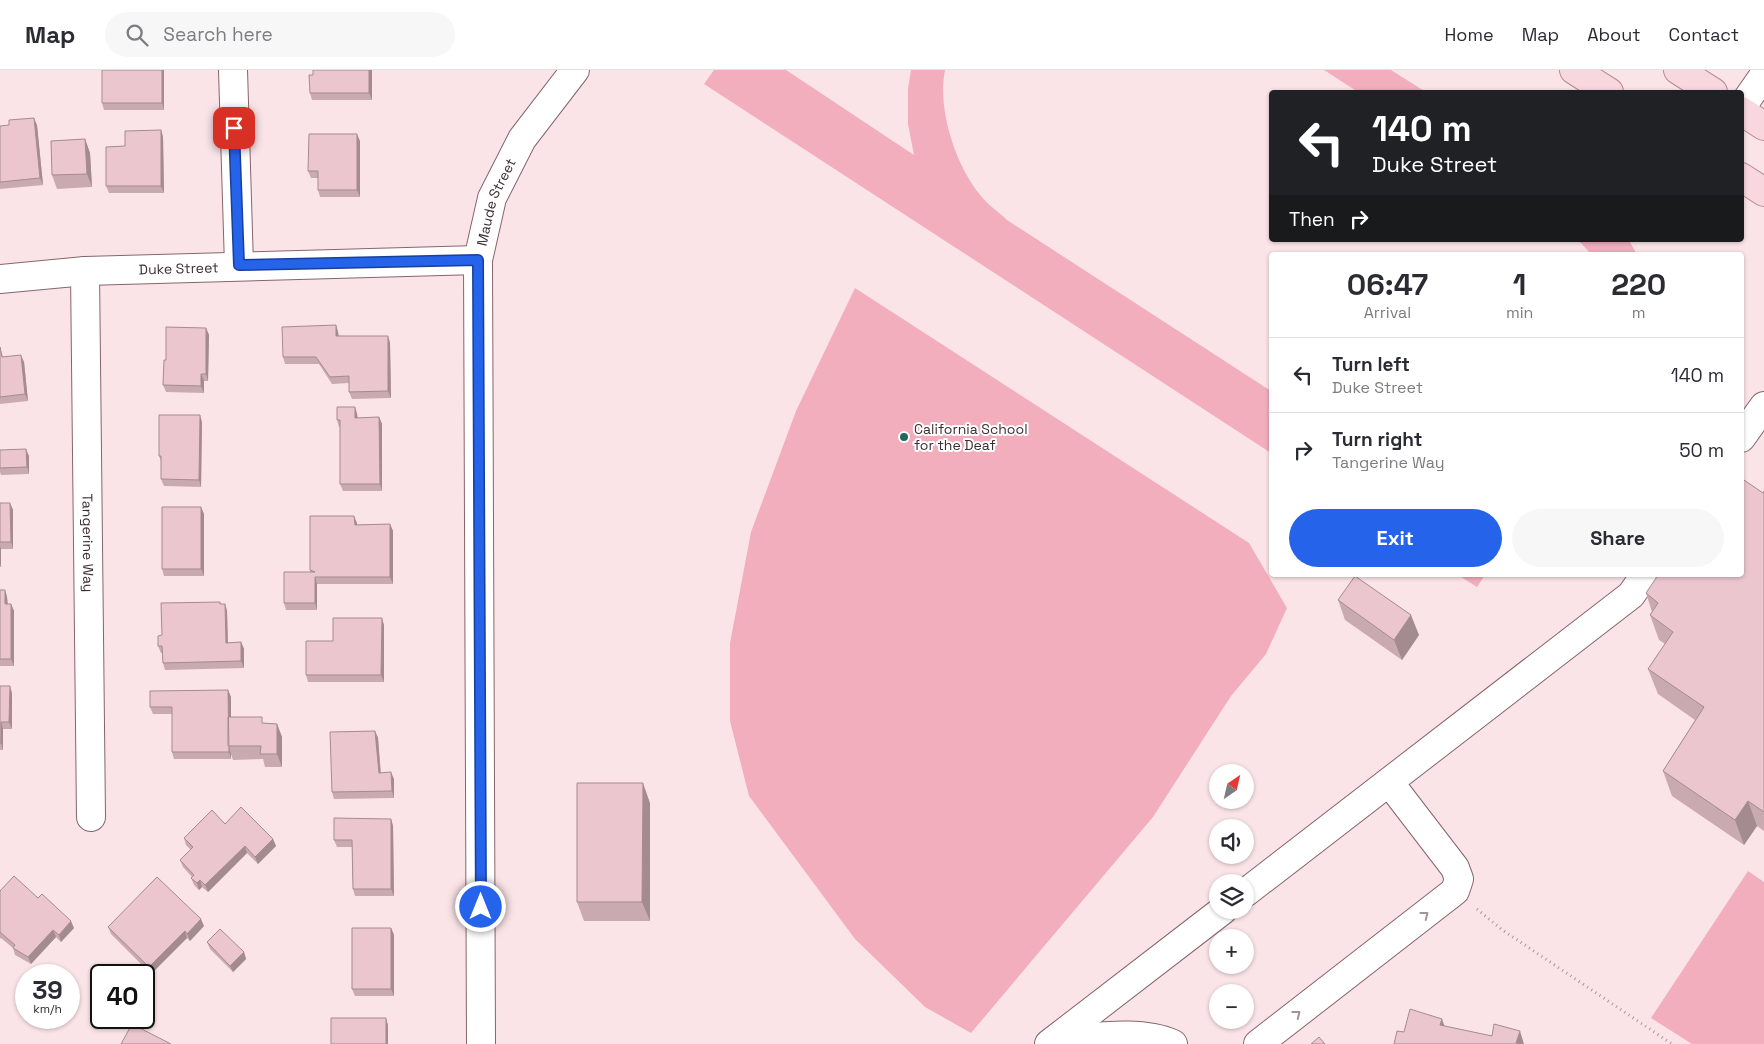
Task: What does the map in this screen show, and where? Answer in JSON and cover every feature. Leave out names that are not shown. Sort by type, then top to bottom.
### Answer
[{"type":"main road","points":[[1574,70],[1606,90]]},
{"type":"main road","points":[[1678,70],[1709,90]]},
{"type":"main road","points":[[1744,112],[1764,126]]},
{"type":"main road","points":[[1744,179],[1764,192]]},
{"type":"street","points":[[233,70],[239,265]]},
{"type":"street","name":"Maude Street","points":[[482,1044],[478,260],[492,198],[522,139],[575,70]]},
{"type":"street","points":[[1744,105],[1764,75]]},
{"type":"street","name":"Duke Street","points":[[0,279],[85,271],[239,265],[478,260]]},
{"type":"street","name":"Tangerine Way","points":[[85,271],[91,817]]},
{"type":"street","points":[[1744,434],[1764,406]]},
{"type":"street","points":[[1254,886],[1631,594],[1644,577]]},
{"type":"street","points":[[1258,1044],[1455,892],[1459,880],[1455,868],[1389,782]]},
{"type":"street","points":[[1052,1042],[1211,919]]},
{"type":"street","points":[[1052,1042],[1137,1036],[1161,1039],[1173,1044]]},
{"type":"path","points":[[1455,892],[1501,929],[1672,1044]]},
{"type":"shaded area","points":[[714,70],[786,70],[914,155],[908,124],[908,89],[911,70],[945,70],[943,86],[946,120],[964,169],[981,196],[1007,220],[1269,390],[1269,452],[704,84]]},
{"type":"shaded area","points":[[1324,70],[1391,70],[1423,90],[1355,90]]},
{"type":"shaded area","points":[[1580,242],[1630,242],[1635,252],[1589,252]]},
{"type":"shaded area","points":[[855,288],[1249,543],[1287,608],[1266,654],[1231,696],[1153,817],[971,1033],[925,1007],[855,939],[749,796],[730,721],[730,643],[751,532],[796,411]]},
{"type":"shaded area","points":[[1461,577],[1484,577],[1477,587]]},
{"type":"shaded area","points":[[1748,871],[1764,882],[1764,1044],[1692,1044],[1651,1018]]},
{"type":"building","points":[[102,70],[162,70],[162,103],[102,103]]},
{"type":"building","points":[[313,70],[369,70],[369,93],[310,93],[309,75],[313,75]]},
{"type":"building","points":[[34,118],[40,178],[0,182],[0,126],[9,125],[9,120]]},
{"type":"building","points":[[161,130],[161,186],[106,186],[106,147],[125,146],[125,131]]},
{"type":"building","points":[[309,134],[357,134],[357,190],[318,190],[318,171],[308,171]]},
{"type":"building","points":[[85,139],[87,174],[52,175],[51,141]]},
{"type":"building","points":[[336,325],[336,336],[388,336],[388,391],[349,392],[349,376],[330,377],[316,357],[283,357],[282,327]]},
{"type":"building","points":[[166,327],[206,328],[206,374],[201,374],[201,386],[163,385],[164,360],[166,360]]},
{"type":"building","points":[[0,347],[2,357],[21,355],[25,394],[0,397]]},
{"type":"building","points":[[337,407],[355,407],[355,418],[379,417],[380,484],[340,484],[340,420],[337,420]]},
{"type":"building","points":[[159,415],[200,415],[199,480],[161,479]]},
{"type":"building","points":[[26,449],[27,467],[0,468],[0,450]]},
{"type":"building","points":[[1744,480],[1763,493],[1764,491],[1764,812],[1748,801],[1735,820],[1663,771],[1704,707],[1648,669],[1673,632],[1650,615],[1658,603],[1646,593],[1657,577],[1744,577]]},
{"type":"building","points":[[0,503],[10,503],[11,542],[0,542]]},
{"type":"building","points":[[162,507],[201,507],[201,569],[162,569]]},
{"type":"building","points":[[310,516],[354,516],[355,525],[390,524],[390,577],[315,577],[315,603],[284,603],[284,572],[315,572],[310,570]]},
{"type":"building","points":[[1354,577],[1356,577],[1411,615],[1394,640],[1338,600]]},
{"type":"building","points":[[0,590],[5,590],[5,604],[11,604],[11,659],[0,659]]},
{"type":"building","points":[[220,602],[220,604],[225,604],[226,643],[241,642],[241,661],[163,663],[162,646],[158,646],[158,636],[162,635],[161,603]]},
{"type":"building","points":[[333,618],[382,618],[381,675],[306,675],[306,641],[333,641]]},
{"type":"building","points":[[0,686],[10,686],[9,722],[1,722],[1,743],[0,743]]},
{"type":"building","points":[[228,690],[229,752],[172,752],[172,707],[150,707],[150,691]]},
{"type":"building","points":[[228,717],[262,717],[262,723],[277,724],[277,754],[260,754],[261,746],[228,746]]},
{"type":"building","points":[[375,731],[379,773],[391,772],[392,791],[332,792],[330,732]]},
{"type":"building","points":[[577,783],[643,783],[642,902],[577,902]]},
{"type":"building","points":[[241,807],[273,839],[255,857],[245,846],[205,885],[200,880],[197,883],[191,878],[194,875],[180,860],[193,847],[184,838],[212,810],[225,824]]},
{"type":"building","points":[[334,818],[391,819],[391,889],[353,889],[352,840],[334,840]]},
{"type":"building","points":[[14,876],[38,898],[42,894],[71,921],[59,935],[53,930],[28,957],[13,948],[15,945],[0,932],[0,891]]},
{"type":"building","points":[[157,877],[201,919],[187,934],[185,931],[152,964],[146,964],[108,927]]},
{"type":"building","points":[[352,928],[391,928],[391,989],[352,989]]},
{"type":"building","points":[[220,929],[244,952],[230,966],[207,942]]},
{"type":"building","points":[[1410,1009],[1442,1019],[1440,1025],[1492,1036],[1494,1024],[1520,1031],[1516,1043],[1521,1044],[1394,1044],[1397,1031],[1404,1032]]},
{"type":"building","points":[[331,1018],[386,1018],[386,1044],[331,1044]]},
{"type":"building","points":[[129,1029],[142,1029],[171,1044],[121,1044]]},
{"type":"building","points":[[1319,1037],[1325,1044],[1311,1044]]},
{"type":"place","name":"California School for the Deaf","points":[[904,437]]},
{"type":"route","points":[[234,128],[239,265],[478,260],[481,907]]}]
